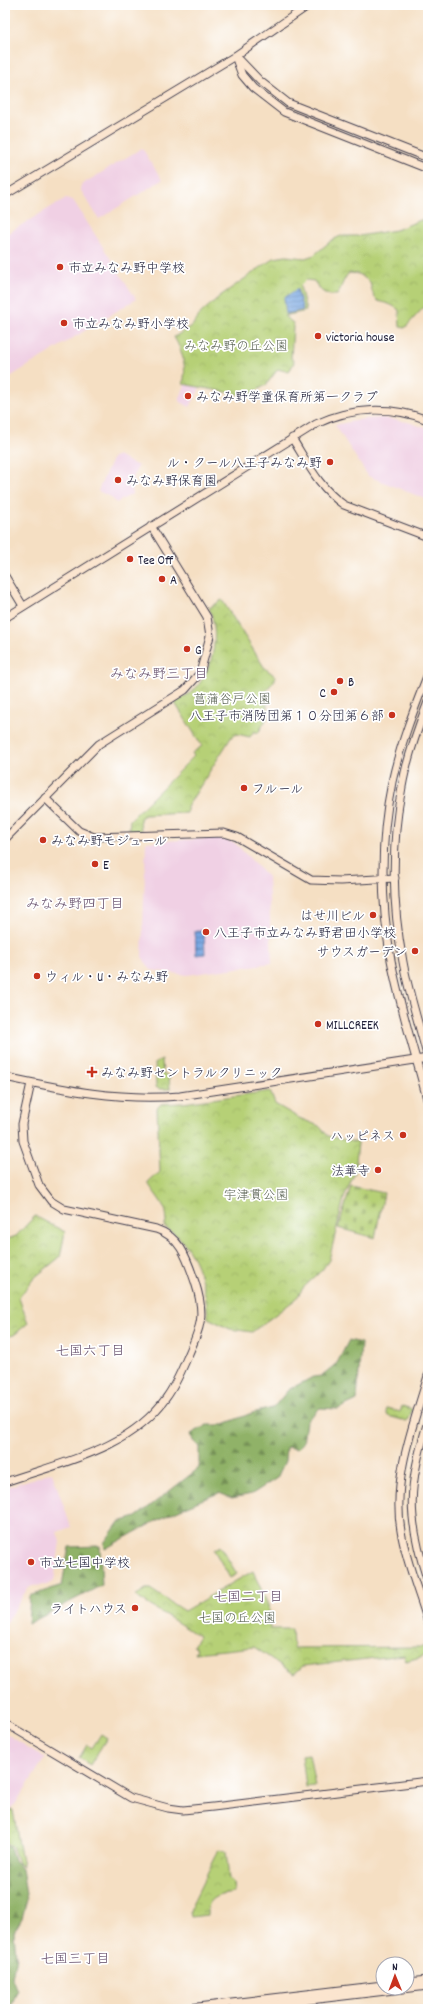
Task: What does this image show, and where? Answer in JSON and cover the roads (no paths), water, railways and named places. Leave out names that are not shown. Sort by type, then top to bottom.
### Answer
[{"type":"street","points":[[5,195],[235,56],[309,5]]},
{"type":"street","points":[[235,56],[266,86],[288,103],[428,158]]},
{"type":"street","points":[[235,56],[242,75],[253,88],[284,112],[428,169]]},
{"type":"street","points":[[5,618],[292,438],[323,421],[362,410],[392,410],[428,420]]},
{"type":"street","points":[[292,438],[325,489],[334,498],[344,505],[428,537]]},
{"type":"street","points":[[5,839],[99,744],[185,690],[195,680],[202,669],[210,636],[207,617],[151,526]]},
{"type":"street","points":[[5,576],[23,606]]},
{"type":"street","points":[[428,674],[408,725],[392,783],[385,839],[384,879],[387,930],[391,960],[428,1103]]},
{"type":"street","points":[[5,1077],[98,1095],[131,1098],[168,1097],[428,1059],[403,961],[397,922],[395,878],[396,839],[402,785],[412,746],[428,702]]},
{"type":"street","points":[[45,798],[79,830],[94,837],[224,833],[238,837],[311,880],[322,882],[395,878]]},
{"type":"street","points":[[5,1482],[108,1446],[127,1436],[143,1423],[167,1398],[199,1330],[202,1315],[201,1299],[186,1256],[178,1243],[169,1235],[156,1229],[64,1209],[46,1196],[39,1185],[22,1132],[31,1083]]},
{"type":"street","points":[[428,1376],[413,1426],[400,1482],[400,1520],[406,1552],[428,1622]]},
{"type":"street","points":[[428,1421],[427,1430],[414,1470],[411,1505],[416,1543],[428,1582]]},
{"type":"street","points":[[413,1426],[427,1430]]},
{"type":"street","points":[[5,1723],[114,1790],[142,1802],[168,1808],[201,1808],[428,1781]]},
{"type":"street","points":[[415,1981],[428,1980]]},
{"type":"street","points":[[180,2009],[375,1986]]},
{"type":"street","points":[[233,2009],[428,1986]]},
{"type":"water","points":[[297,289],[303,310],[286,314],[284,298]]},
{"type":"water","points":[[204,930],[205,954],[196,955],[195,931]]},
{"type":"place","name":"市立みなみ野中学校","points":[[60,267]]},
{"type":"place","name":"市立みなみ野小学校","points":[[64,323]]},
{"type":"place","name":"victoria house","points":[[318,336]]},
{"type":"place","name":"みなみ野学童保育所第一クラブ","points":[[188,396]]},
{"type":"place","name":"ル・クール八王子みなみ野","points":[[330,462]]},
{"type":"place","name":"みなみ野保育園","points":[[118,480]]},
{"type":"place","name":"Tee Off","points":[[130,559]]},
{"type":"place","name":"A","points":[[162,579]]},
{"type":"place","name":"G","points":[[187,649]]},
{"type":"place","name":"B","points":[[340,681]]},
{"type":"place","name":"C","points":[[334,692]]},
{"type":"place","name":"八王子市消防団第１０分団第６部","points":[[392,715]]},
{"type":"place","name":"フルール","points":[[244,788]]},
{"type":"place","name":"みなみ野モジュール","points":[[43,840]]},
{"type":"place","name":"E","points":[[95,864]]},
{"type":"place","name":"はせ川ビル","points":[[373,915]]},
{"type":"place","name":"八王子市立みなみ野君田小学校","points":[[206,932]]},
{"type":"place","name":"サウスガーデン","points":[[415,951]]},
{"type":"place","name":"ウィル・U・みなみ野","points":[[37,976]]},
{"type":"place","name":"MILLCREEK","points":[[318,1024]]},
{"type":"place","name":"みなみ野セントラルクリニック","points":[[92,1072]]},
{"type":"place","name":"ハッピネス","points":[[403,1135]]},
{"type":"place","name":"法華寺","points":[[378,1170]]},
{"type":"place","name":"市立七国中学校","points":[[31,1562]]},
{"type":"place","name":"ライトハウス","points":[[135,1608]]},
{"type":"district","name":"みなみ野三丁目","points":[[159,673]]},
{"type":"district","name":"みなみ野四丁目","points":[[75,903]]},
{"type":"district","name":"七国六丁目","points":[[90,1350]]},
{"type":"district","name":"七国二丁目","points":[[248,1596]]},
{"type":"district","name":"七国三丁目","points":[[75,1958]]},
{"type":"park label","name":"みなみ野の丘公園","points":[[236,345]]},
{"type":"park label","name":"菖蒲谷戸公園","points":[[232,698]]},
{"type":"park label","name":"宇津貫公園","points":[[256,1194]]},
{"type":"park label","name":"七国の丘公園","points":[[237,1617]]}]
